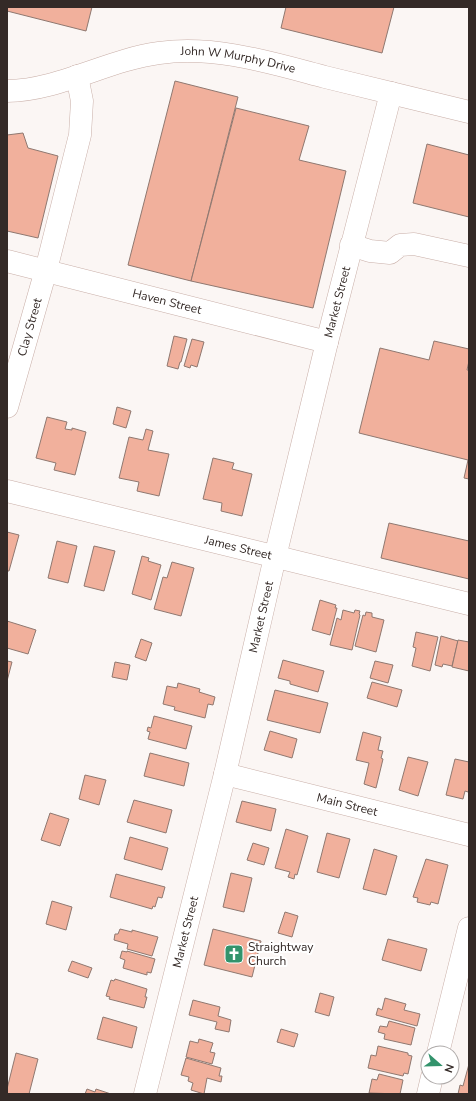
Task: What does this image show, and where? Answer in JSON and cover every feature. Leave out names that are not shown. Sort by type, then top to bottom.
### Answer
[{"type":"street","name":"John W Murphy Drive","points":[[7,91],[38,87],[124,60],[160,52],[200,52],[237,55],[469,112]]},
{"type":"street","name":"Clay Street","points":[[7,408],[46,270],[80,135],[82,101],[77,76]]},
{"type":"street","name":"Market Street","points":[[145,1094],[225,774],[274,557],[390,93]]},
{"type":"street","points":[[352,245],[370,251],[390,253],[400,245],[414,244],[469,256]]},
{"type":"street","name":"Haven Street","points":[[7,261],[327,342]]},
{"type":"street","name":"James Street","points":[[7,491],[469,604]]},
{"type":"street","name":"Main Street","points":[[225,774],[469,835]]},
{"type":"street","points":[[440,1045],[469,928]]},
{"type":"building","points":[[7,7],[92,7],[86,31],[7,11]]},
{"type":"building","points":[[286,7],[394,7],[382,53],[281,28]]},
{"type":"building","points":[[175,81],[238,97],[191,281],[128,265]]},
{"type":"building","points":[[236,108],[309,126],[299,160],[346,171],[313,308],[191,281]]},
{"type":"building","points":[[23,133],[28,148],[58,156],[38,238],[7,231],[7,135]]},
{"type":"building","points":[[427,144],[469,155],[469,217],[413,203]]},
{"type":"building","points":[[174,336],[187,339],[178,369],[167,366]]},
{"type":"building","points":[[192,339],[204,342],[197,367],[191,365],[190,368],[184,366]]},
{"type":"building","points":[[434,341],[469,349],[467,370],[469,370],[469,479],[464,478],[468,460],[359,433],[380,348],[429,360]]},
{"type":"building","points":[[117,407],[131,411],[126,428],[113,424]]},
{"type":"building","points":[[47,417],[67,422],[65,429],[72,430],[72,428],[86,432],[75,475],[54,470],[56,463],[36,458]]},
{"type":"building","points":[[146,429],[153,431],[148,450],[169,454],[159,496],[137,491],[139,482],[119,478],[129,437],[143,440]]},
{"type":"building","points":[[213,458],[234,463],[232,469],[252,474],[242,516],[221,511],[222,503],[203,499]]},
{"type":"building","points":[[389,523],[469,541],[469,579],[381,558]]},
{"type":"building","points":[[7,532],[19,535],[9,571],[7,571]]},
{"type":"building","points":[[57,541],[77,546],[68,583],[48,578]]},
{"type":"building","points":[[94,546],[115,551],[104,591],[84,586]]},
{"type":"building","points":[[142,556],[149,558],[148,561],[161,565],[151,600],[132,594]]},
{"type":"building","points":[[172,562],[194,568],[181,616],[154,609],[163,577],[167,578]]},
{"type":"building","points":[[320,600],[336,605],[335,608],[337,608],[330,635],[312,630]]},
{"type":"building","points":[[343,610],[354,613],[355,610],[360,611],[352,650],[330,645],[337,618],[341,620]]},
{"type":"building","points":[[366,612],[372,613],[372,617],[384,620],[376,652],[355,646],[363,615],[365,616]]},
{"type":"building","points":[[7,621],[36,630],[28,654],[7,648]]},
{"type":"building","points":[[416,632],[438,637],[430,671],[412,666],[416,648],[413,647]]},
{"type":"building","points":[[441,636],[458,641],[452,666],[443,664],[442,667],[435,665]]},
{"type":"building","points":[[141,639],[152,643],[146,661],[135,657]]},
{"type":"building","points":[[458,640],[469,642],[469,671],[452,667]]},
{"type":"building","points":[[283,660],[324,671],[318,692],[290,684],[290,681],[278,678]]},
{"type":"building","points":[[7,661],[12,662],[7,681]]},
{"type":"building","points":[[375,661],[393,665],[388,683],[370,678]]},
{"type":"building","points":[[115,662],[130,665],[127,680],[112,677]]},
{"type":"building","points":[[372,682],[402,690],[397,707],[367,698]]},
{"type":"building","points":[[178,683],[200,689],[199,692],[215,697],[213,705],[208,704],[205,718],[174,710],[175,707],[163,704],[167,686],[177,688]]},
{"type":"building","points":[[275,690],[328,703],[320,733],[267,720]]},
{"type":"building","points":[[154,716],[192,726],[186,749],[148,739],[150,732],[147,731],[148,727],[151,728]]},
{"type":"building","points":[[270,731],[297,739],[292,758],[264,750]]},
{"type":"building","points":[[363,732],[381,737],[378,750],[383,751],[381,758],[383,759],[376,788],[364,784],[369,763],[356,760]]},
{"type":"building","points":[[150,753],[189,763],[184,786],[144,776]]},
{"type":"building","points":[[408,757],[428,762],[418,796],[399,790]]},
{"type":"building","points":[[455,759],[469,762],[469,789],[468,792],[465,791],[463,799],[446,795]]},
{"type":"building","points":[[85,775],[106,780],[99,805],[79,799]]},
{"type":"building","points":[[134,800],[172,810],[166,833],[127,822]]},
{"type":"building","points":[[242,801],[276,809],[271,831],[236,822]]},
{"type":"building","points":[[50,813],[69,819],[60,846],[41,840]]},
{"type":"building","points":[[286,829],[308,836],[297,875],[295,874],[294,879],[288,877],[290,872],[275,868]]},
{"type":"building","points":[[327,833],[350,839],[339,878],[317,872]]},
{"type":"building","points":[[130,837],[168,848],[162,870],[124,859]]},
{"type":"building","points":[[253,843],[269,848],[264,865],[247,860]]},
{"type":"building","points":[[374,849],[397,856],[386,895],[363,889]]},
{"type":"building","points":[[426,859],[448,865],[438,904],[431,902],[430,905],[417,902],[418,898],[413,897]]},
{"type":"building","points":[[231,873],[252,878],[244,912],[223,907]]},
{"type":"building","points":[[116,874],[165,887],[162,898],[158,897],[155,907],[153,906],[152,909],[110,897]]},
{"type":"building","points":[[52,901],[72,907],[66,930],[46,924]]},
{"type":"building","points":[[285,912],[298,916],[292,937],[278,933]]},
{"type":"building","points":[[120,929],[132,932],[132,930],[158,937],[152,956],[127,949],[128,944],[114,940],[115,934],[118,934]]},
{"type":"building","points":[[213,929],[261,941],[252,977],[204,965]]},
{"type":"building","points":[[388,939],[427,949],[421,971],[382,960]]},
{"type":"building","points":[[122,951],[155,959],[151,973],[147,972],[147,975],[123,968],[125,960],[120,958]]},
{"type":"building","points":[[72,961],[92,968],[88,978],[68,971]]},
{"type":"building","points":[[115,979],[147,989],[145,997],[147,997],[144,1008],[109,999],[110,997],[106,996],[111,980],[114,981]]},
{"type":"building","points":[[320,993],[334,997],[329,1016],[315,1012]]},
{"type":"building","points":[[385,998],[406,1004],[404,1010],[420,1014],[417,1026],[376,1015],[378,1008],[382,1010]]},
{"type":"building","points":[[193,1000],[220,1007],[218,1016],[231,1020],[229,1032],[215,1029],[217,1022],[189,1015]]},
{"type":"building","points":[[103,1017],[137,1027],[132,1048],[97,1039]]},
{"type":"building","points":[[389,1021],[415,1028],[411,1045],[384,1039],[385,1034],[378,1032],[380,1026],[387,1027]]},
{"type":"building","points":[[281,1029],[298,1034],[294,1047],[277,1042]]},
{"type":"building","points":[[199,1039],[213,1043],[210,1052],[215,1053],[212,1064],[186,1057],[190,1041],[198,1043]]},
{"type":"building","points":[[378,1046],[408,1053],[408,1055],[412,1056],[408,1074],[404,1073],[403,1076],[368,1068],[371,1055],[376,1056]]},
{"type":"building","points":[[16,1053],[38,1059],[29,1094],[7,1094]]},
{"type":"building","points":[[186,1058],[221,1068],[219,1076],[222,1076],[221,1082],[207,1078],[204,1094],[191,1090],[193,1083],[188,1081],[189,1077],[181,1075]]},
{"type":"building","points":[[469,1064],[469,1094],[458,1094],[460,1085],[463,1086]]},
{"type":"building","points":[[379,1074],[403,1080],[400,1094],[369,1093],[372,1079],[377,1080]]},
{"type":"building","points":[[87,1089],[95,1092],[96,1089],[111,1094],[85,1094]]},
{"type":"place","name":"Straightway Church","points":[[234,954]]}]
